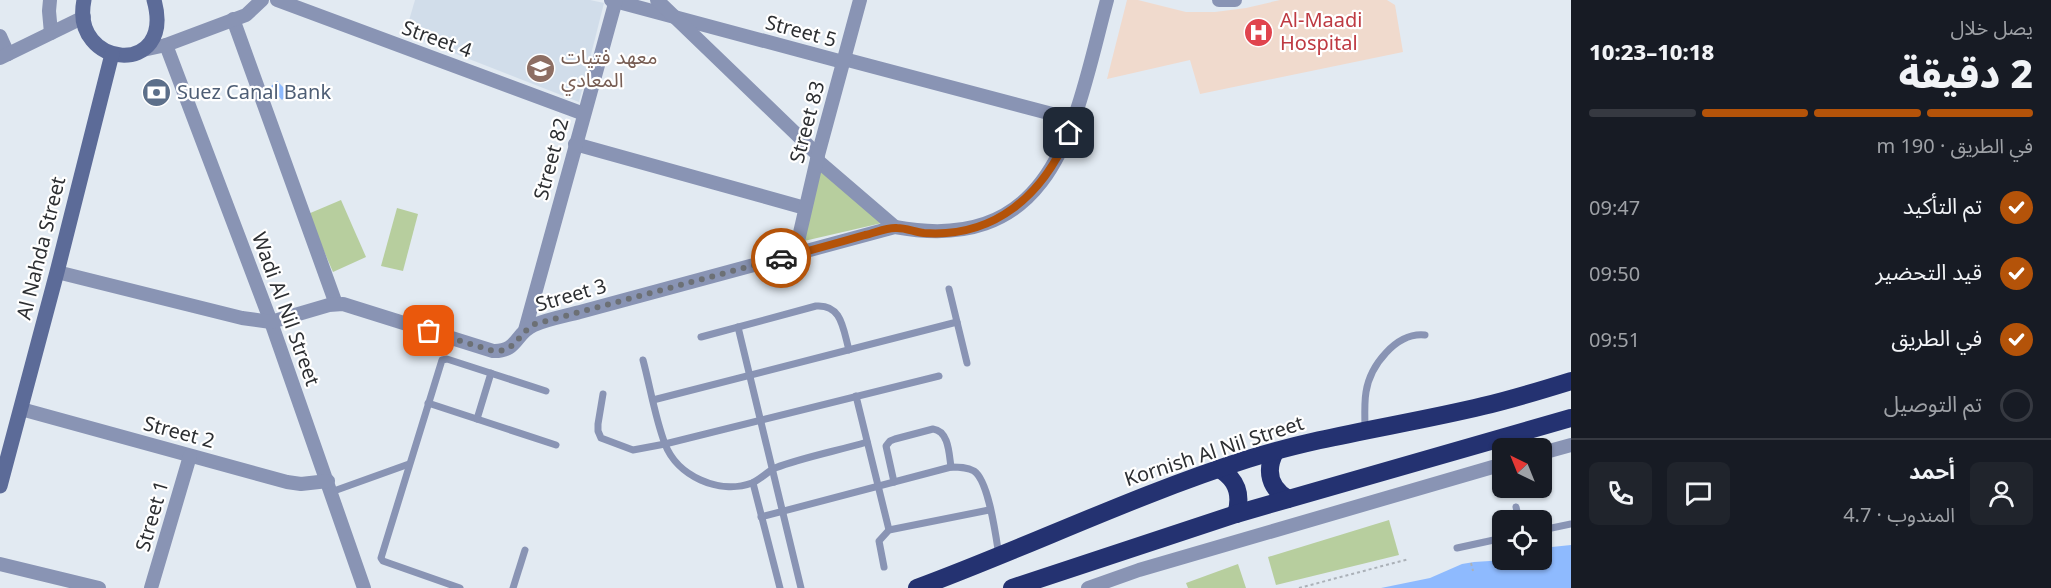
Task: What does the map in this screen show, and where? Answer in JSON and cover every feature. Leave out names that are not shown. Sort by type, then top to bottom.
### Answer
[{"type":"highway","name":"Kornish Al Nil Street","points":[[917,588],[999,557],[1087,519],[1219,470],[1275,452],[1365,430],[1485,406],[1571,381]]},
{"type":"highway","points":[[1012,588],[1236,514],[1571,418]]},
{"type":"highway","points":[[1275,452],[1270,460],[1270,479],[1280,494],[1288,499]]},
{"type":"highway","points":[[1219,470],[1227,474],[1237,488],[1239,496],[1236,514]]},
{"type":"main road","points":[[84,0],[84,17],[92,40],[101,48],[123,57],[143,50],[152,40],[157,27],[158,14],[154,0]]},
{"type":"main road","name":"Al Nahda Street","points":[[0,486],[112,54]]},
{"type":"street","points":[[50,0],[51,33]]},
{"type":"street","points":[[143,50],[166,45],[246,15],[262,0]]},
{"type":"street","name":"Street 4","points":[[277,0],[584,114]]},
{"type":"street","name":"Street 82","points":[[525,330],[614,0]]},
{"type":"street","name":"Street 5","points":[[614,0],[676,18],[1075,120]]},
{"type":"street","points":[[657,0],[817,158],[896,227],[924,233],[953,232],[999,217],[1020,204],[1053,168],[1075,120],[1107,0]]},
{"type":"street","name":"Street 83","points":[[795,254],[817,158],[860,0]]},
{"type":"street","points":[[1219,0],[1235,0]]},
{"type":"street","points":[[0,36],[4,56],[84,17]]},
{"type":"street","points":[[233,19],[336,304]]},
{"type":"street","name":"Wadi Al Nil Street","points":[[166,45],[271,322],[364,588]]},
{"type":"street","points":[[575,144],[805,208]]},
{"type":"street","name":"Street 3","points":[[57,272],[242,318],[271,322],[343,304],[493,351],[509,349],[525,330],[544,322],[896,227]]},
{"type":"street","name":"Street 2","points":[[21,409],[287,482],[330,486]]},
{"type":"street","points":[[1552,450],[1571,445]]},
{"type":"street","name":"Street 1","points":[[151,588],[190,456]]},
{"type":"street","points":[[1088,588],[1218,547],[1492,467]]},
{"type":"street","points":[[0,564],[99,588]]},
{"type":"lane","points":[[949,289],[967,363]]},
{"type":"lane","points":[[701,337],[826,305],[835,310],[849,350]]},
{"type":"lane","points":[[653,400],[957,322]]},
{"type":"lane","points":[[738,327],[801,588]]},
{"type":"lane","points":[[1365,430],[1366,392],[1375,369],[1383,357],[1403,338],[1415,334],[1425,335]]},
{"type":"lane","points":[[460,588],[383,561],[381,558],[441,363],[444,359],[546,390]]},
{"type":"lane","points":[[643,360],[665,444],[673,458],[700,480],[717,486],[735,487],[753,483],[772,469],[867,442]]},
{"type":"lane","points":[[477,419],[491,373]]},
{"type":"lane","points":[[603,394],[598,424],[601,438],[633,450],[939,376]]},
{"type":"lane","points":[[856,396],[889,531]]},
{"type":"lane","points":[[428,403],[556,445]]},
{"type":"lane","points":[[894,482],[886,446],[890,441],[914,434],[933,429],[944,434],[951,467]]},
{"type":"lane","points":[[330,486],[409,464]]},
{"type":"lane","points":[[761,517],[951,467],[963,467],[974,471],[982,480],[999,557]]},
{"type":"lane","points":[[753,483],[780,588]]},
{"type":"lane","points":[[884,567],[879,541],[889,531],[989,510]]},
{"type":"lane","points":[[1552,528],[1571,524]]},
{"type":"lane","points":[[1457,548],[1492,540]]},
{"type":"lane","points":[[513,588],[525,550]]},
{"type":"path","points":[[1299,588],[1409,559]]},
{"type":"path","points":[[1471,563],[1473,571]]},
{"type":"shaded area","name":"معهد فتيات المعادي","points":[[415,0],[590,0],[604,3],[579,102],[405,34]]},
{"type":"shaded area","name":"Al-Maadi Hospital","points":[[1127,0],[1138,0],[1186,12],[1215,12],[1280,0],[1387,0],[1395,5],[1403,52],[1200,94],[1190,60],[1107,79]]},
{"type":"green space","points":[[820,171],[882,223],[804,241]]},
{"type":"green space","points":[[341,200],[366,257],[333,272],[308,214]]},
{"type":"green space","points":[[397,208],[418,214],[403,271],[381,266]]},
{"type":"green space","points":[[1389,520],[1399,555],[1276,585],[1268,557]]},
{"type":"green space","points":[[1238,564],[1246,588],[1188,588],[1186,583]]},
{"type":"water","points":[[277,81],[289,93],[282,100],[270,87]]},
{"type":"water","points":[[1571,545],[1571,588],[1381,588],[1430,578],[1462,564],[1474,562],[1492,561],[1492,570],[1552,570],[1552,547]]},
{"type":"way so far","points":[[429,331],[493,351],[501,351],[509,349],[525,330],[535,324],[781,258]]},
{"type":"place","name":"Al-Maadi Hospital","points":[[1259,32]]},
{"type":"place","name":"معهد فتيات المعادي","points":[[540,68]]},
{"type":"place","name":"Suez Canal Bank","points":[[156,92]]},
{"type":"route","points":[[781,258],[896,227],[924,233],[953,232],[999,217],[1020,204],[1038,187],[1053,168],[1069,133]]}]
